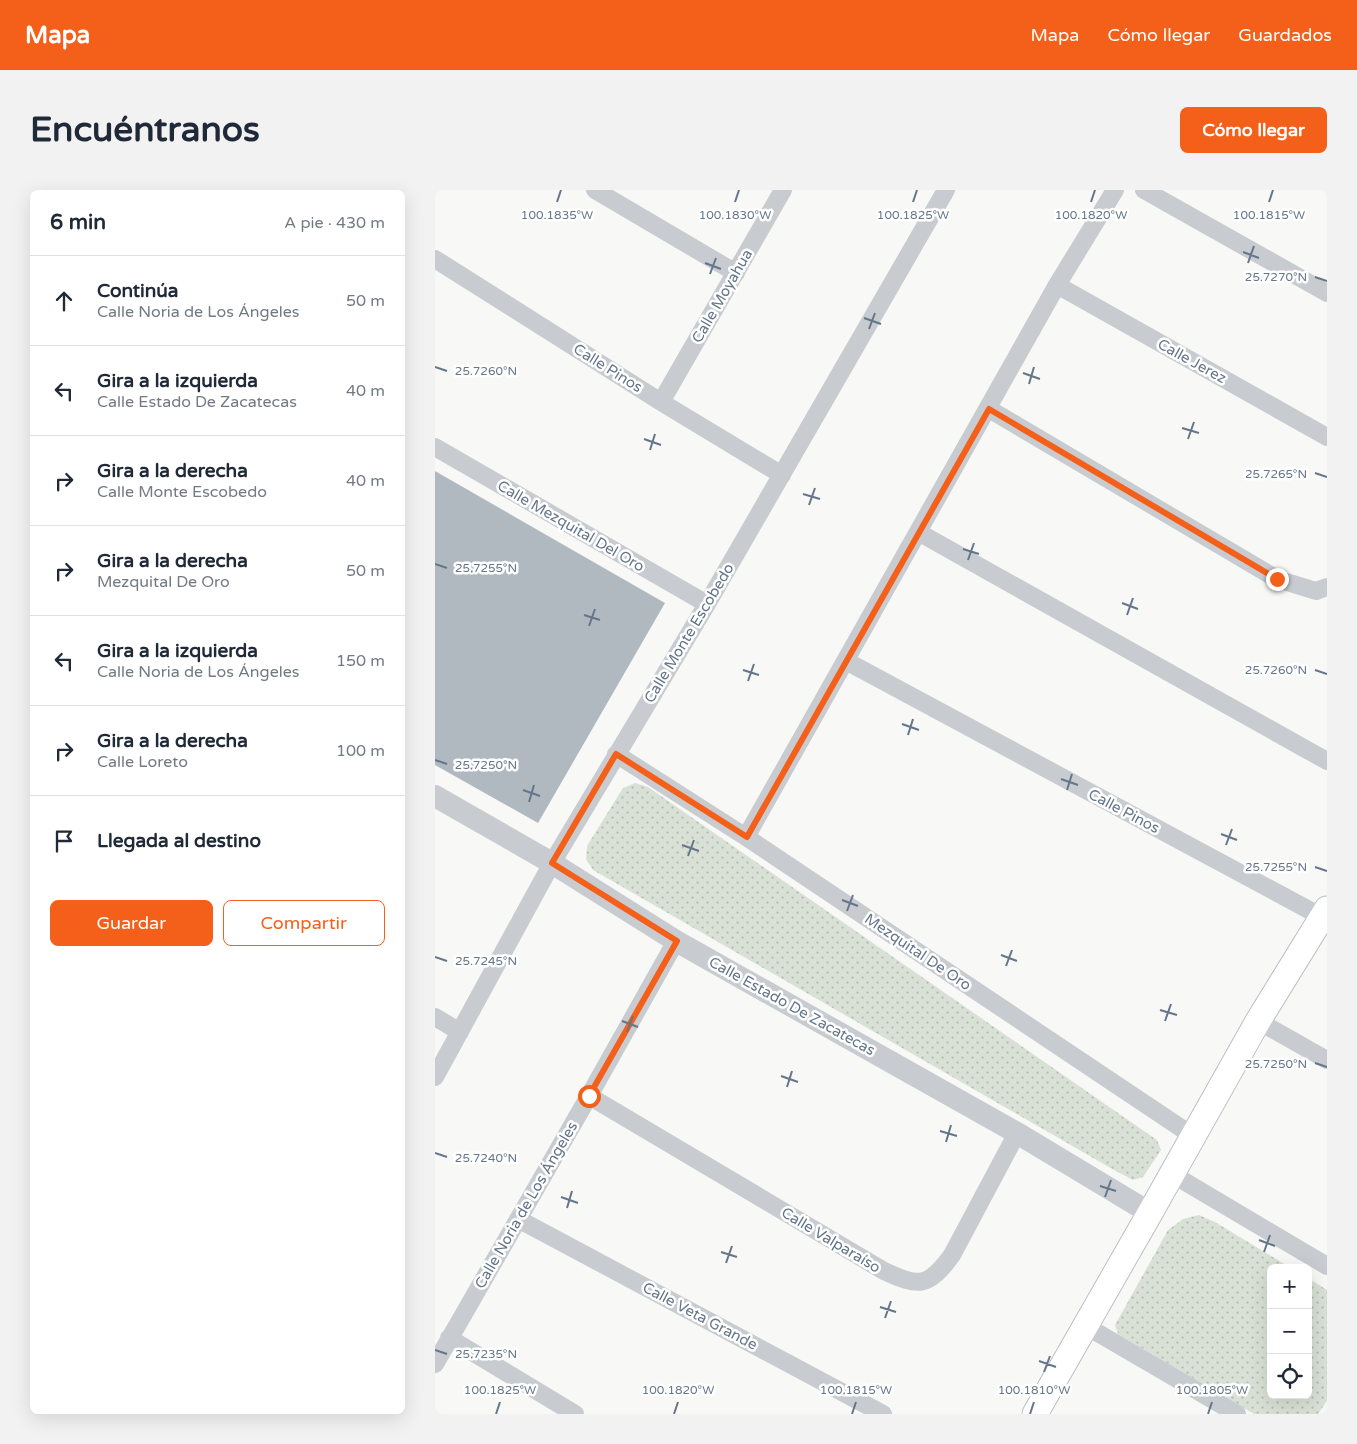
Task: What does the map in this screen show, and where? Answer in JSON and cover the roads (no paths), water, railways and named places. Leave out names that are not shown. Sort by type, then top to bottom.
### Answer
[{"type":"main road","points":[[1035,1414],[1258,1021],[1325,913]]},
{"type":"street","points":[[595,190],[736,273]]},
{"type":"street","name":"Calle Moyahua","points":[[661,402],[783,190]]},
{"type":"street","name":"Calle Monte Escobedo","points":[[435,1077],[552,863],[707,604],[946,190]]},
{"type":"street","points":[[747,837],[1057,285],[1115,190]]},
{"type":"street","points":[[1144,190],[1327,293]]},
{"type":"street","name":"Calle Pinos","points":[[435,259],[661,402],[782,474]]},
{"type":"street","name":"Calle Jerez","points":[[1057,285],[1327,437]]},
{"type":"street","points":[[989,409],[1277,579],[1321,589]]},
{"type":"street","name":"Calle Mezquital Del Oro","points":[[435,447],[707,604]]},
{"type":"street","points":[[918,532],[1327,761]]},
{"type":"street","name":"Calle Pinos","points":[[846,661],[1325,913]]},
{"type":"street","name":"Mezquital De Oro","points":[[616,754],[747,837],[1193,1136]]},
{"type":"street","name":"Calle Estado De Zacatecas","points":[[435,796],[552,863],[677,941],[1017,1133],[1150,1212]]},
{"type":"street","name":"Calle Noria de Los Ángeles","points":[[435,1364],[677,941]]},
{"type":"street","points":[[435,1018],[460,1032]]},
{"type":"street","points":[[1258,1021],[1327,1060]]},
{"type":"street","name":"Calle Valparaíso","points":[[589,1096],[884,1271],[907,1281],[924,1281],[940,1272],[952,1255],[1017,1133]]},
{"type":"street","points":[[1172,1174],[1327,1266]]},
{"type":"street","name":"Calle Veta Grande","points":[[518,1219],[863,1409],[883,1414]]},
{"type":"street","points":[[1086,1326],[1237,1414]]},
{"type":"street","points":[[449,1338],[575,1414]]}]
